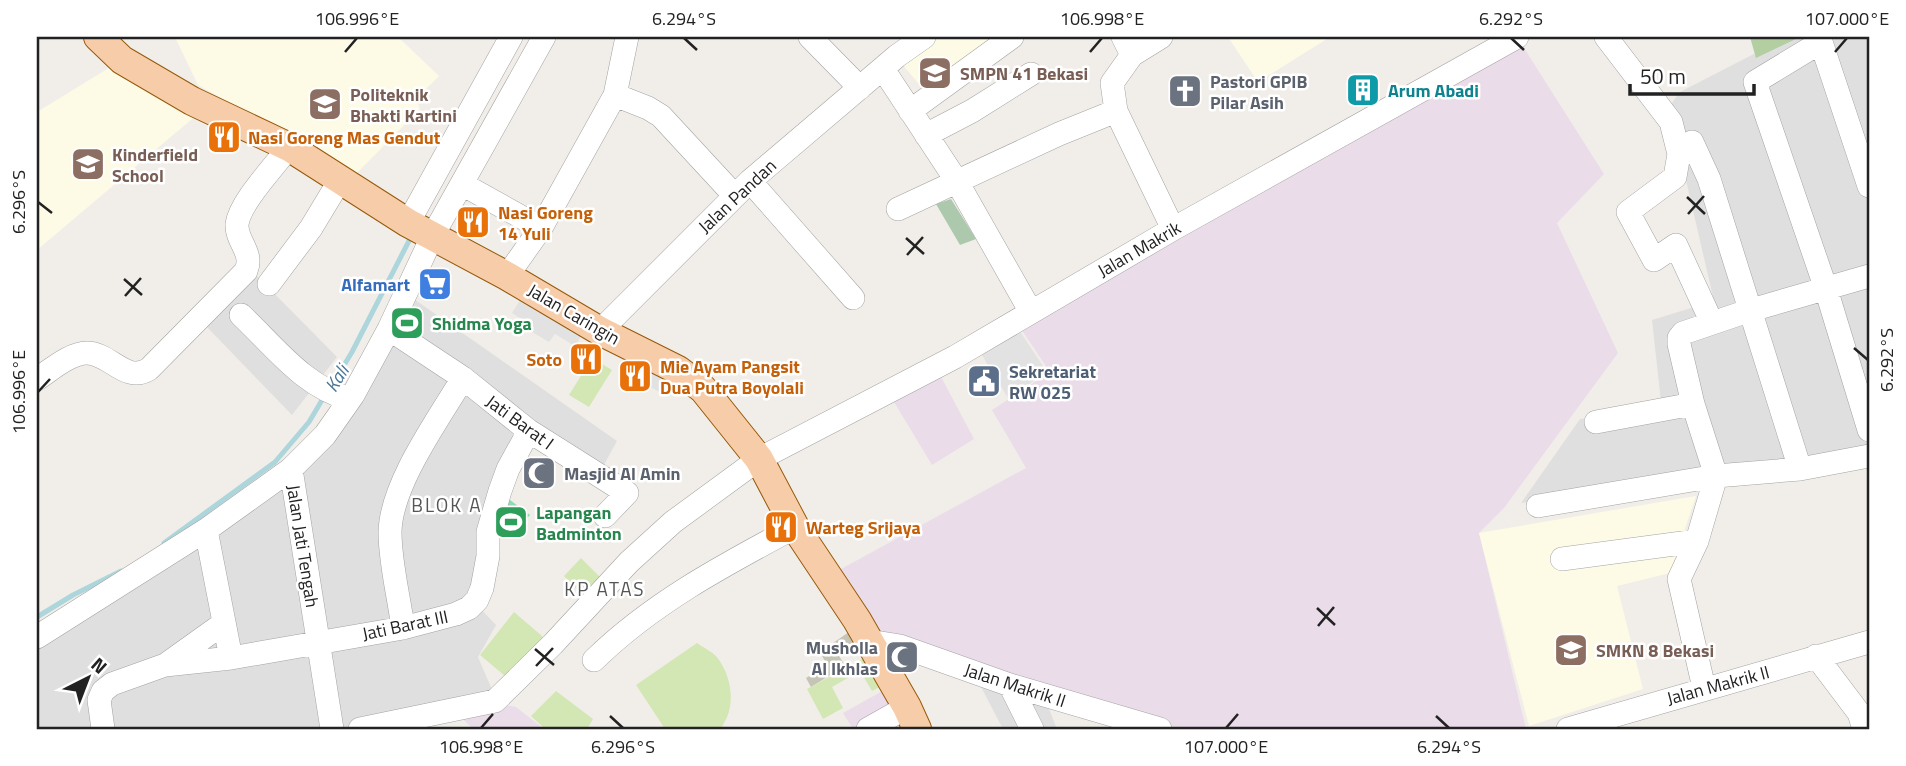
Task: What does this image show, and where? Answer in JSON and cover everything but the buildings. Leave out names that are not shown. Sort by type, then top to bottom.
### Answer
[{"type":"main road","name":"Jalan Caringin","points":[[98,37],[122,60],[192,101],[289,148],[420,229],[600,331],[678,370],[703,389],[759,458],[794,527],[869,642],[912,718]]},
{"type":"street","points":[[420,229],[511,37]]},
{"type":"street","points":[[420,229],[462,184],[544,37]]},
{"type":"street","points":[[507,276],[541,228],[615,95],[627,37]]},
{"type":"street","points":[[810,37],[860,88]]},
{"type":"street","name":"Jalan Pandan","points":[[600,331],[743,188],[924,37]]},
{"type":"street","points":[[910,111],[1012,37]]},
{"type":"street","points":[[1161,37],[1127,46],[1112,83],[1116,111],[1173,229]]},
{"type":"street","name":"Jalan Makrik","points":[[360,729],[495,701],[553,644],[629,562],[673,522],[759,458],[904,386],[1173,229],[1517,37]]},
{"type":"street","points":[[1606,37],[1671,122],[1679,154],[1675,177],[1628,212],[1654,260],[1676,245],[1712,323]]},
{"type":"street","points":[[1869,187],[1821,42],[1755,82],[1826,289],[1869,430]]},
{"type":"street","points":[[883,69],[956,180],[1031,312]]},
{"type":"street","points":[[926,135],[972,111],[1031,74]]},
{"type":"street","points":[[615,95],[661,116],[743,188],[853,298]]},
{"type":"street","points":[[898,209],[956,180],[1116,111]]},
{"type":"street","points":[[1692,142],[1709,179],[1748,311],[1800,469]]},
{"type":"street","points":[[37,379],[74,356],[88,353],[133,374],[141,374],[149,369],[246,271],[248,254],[238,233],[239,218],[245,205],[289,148]]},
{"type":"street","points":[[269,284],[311,228],[340,180]]},
{"type":"street","points":[[462,184],[541,228]]},
{"type":"street","name":"Jalan Jati Tengah","points":[[332,729],[291,469],[325,435],[336,394],[389,329],[420,229]]},
{"type":"street","points":[[1704,688],[1679,579],[1697,541],[1716,475],[1693,404],[1679,338],[1683,333],[1748,311],[1869,276]]},
{"type":"street","points":[[241,316],[315,385],[336,394]]},
{"type":"street","name":"Jati Barat I","points":[[389,329],[463,378],[529,431],[627,493],[605,516]]},
{"type":"street","points":[[403,628],[390,531],[394,506],[404,479],[463,378]]},
{"type":"street","points":[[1596,422],[1693,404]]},
{"type":"street","name":"Jati Barat III","points":[[165,665],[230,658],[403,628],[469,608],[477,600],[482,588],[488,556],[488,532],[500,491],[529,431]]},
{"type":"street","points":[[1538,506],[1716,475],[1800,469],[1869,456]]},
{"type":"street","points":[[37,637],[205,530],[291,469]]},
{"type":"street","points":[[594,660],[636,622],[727,564],[794,527]]},
{"type":"street","points":[[205,530],[230,658]]},
{"type":"street","points":[[1562,559],[1697,541]]},
{"type":"street","points":[[103,729],[99,700],[103,691],[112,684],[165,665],[224,623]]},
{"type":"street","name":"Jalan Makrik II","points":[[869,642],[900,646],[1010,685],[1160,729]]},
{"type":"street","name":"Jalan Makrik II","points":[[1568,729],[1869,642]]},
{"type":"street","points":[[1816,656],[1859,713],[1864,729]]},
{"type":"street","points":[[1010,685],[1031,729]]},
{"type":"street","points":[[868,729],[912,718]]},
{"type":"shaded area","name":"Politeknik Bhakti Kartini","points":[[175,37],[398,37],[439,76],[416,99],[420,109],[356,174],[198,85]]},
{"type":"shaded area","name":"SMPN 41 Bekasi","points":[[926,37],[1007,37],[928,95],[898,59]]},
{"type":"shaded area","points":[[1228,37],[1330,37],[1258,82]]},
{"type":"shaded area","points":[[1517,37],[1604,174],[1557,223],[1618,353],[1504,508],[1479,533],[1526,729],[1181,729],[900,646],[869,641],[830,575],[1026,468],[992,410],[1050,372],[1021,329]]},
{"type":"shaded area","points":[[1787,37],[1869,37],[1869,453],[1521,503],[1580,419],[1662,411],[1652,320],[1714,301],[1682,163],[1660,119],[1680,92]]},
{"type":"shaded area","name":"Kinderfield School","points":[[122,60],[205,108],[37,250],[37,112]]},
{"type":"shaded area","points":[[252,271],[337,357],[292,415],[205,325]]},
{"type":"shaded area","points":[[404,292],[617,441],[600,472],[529,431],[476,604],[496,625],[478,657],[499,706],[343,729],[37,729],[37,646],[291,469],[336,416]]},
{"type":"shaded area","points":[[524,294],[585,330],[575,346],[555,334],[549,342],[527,329],[529,324],[512,313]]},
{"type":"shaded area","points":[[1019,330],[1047,372],[1008,398],[980,352]]},
{"type":"shaded area","points":[[633,352],[681,381],[668,397],[638,380],[643,373],[626,362]]},
{"type":"shaded area","points":[[939,373],[974,439],[932,465],[894,402]]},
{"type":"shaded area","name":"SMKN 8 Bekasi","points":[[1696,496],[1670,573],[1617,586],[1643,689],[1529,726],[1479,533]]},
{"type":"shaded area","points":[[849,632],[855,644],[838,654],[845,666],[811,687],[806,678],[827,665],[820,652]]},
{"type":"shaded area","points":[[980,685],[1047,704],[1057,729],[1003,729]]},
{"type":"shaded area","points":[[886,689],[897,706],[853,729],[843,713]]},
{"type":"shaded area","points":[[499,704],[516,707],[544,729],[473,729],[461,717]]},
{"type":"green space","points":[[1750,37],[1800,37],[1756,58]]},
{"type":"green space","points":[[951,199],[976,239],[960,245],[936,204]]},
{"type":"green space","points":[[592,358],[612,370],[589,407],[569,395]]},
{"type":"green space","name":"Lapangan Badminton","points":[[506,497],[530,515],[510,537],[495,529]]},
{"type":"green space","points":[[581,558],[608,585],[590,603],[564,576]]},
{"type":"green space","points":[[514,612],[549,642],[512,682],[480,655]]},
{"type":"green space","points":[[697,643],[715,655],[724,668],[731,695],[729,713],[720,729],[665,729],[636,685]]},
{"type":"green space","points":[[868,656],[884,685],[872,691],[860,671],[832,687],[843,708],[823,719],[807,689]]},
{"type":"green space","points":[[556,691],[593,719],[587,729],[545,729],[531,716]]},
{"type":"waterway","name":"Kali","points":[[331,387],[412,235]]},
{"type":"waterway","name":"Kali","points":[[164,543],[275,462],[309,422],[325,395]]},
{"type":"waterway","name":"Kali","points":[[37,617],[121,571]]},
{"type":"place","name":"SMPN 41 Bekasi","points":[[935,73]]},
{"type":"place","name":"Arum Abadi","points":[[1363,90]]},
{"type":"place","name":"Pastori GPIB Pilar Asih","points":[[1185,91]]},
{"type":"place","name":"Politeknik Bhakti Kartini","points":[[325,104]]},
{"type":"place","name":"Nasi Goreng Mas Gendut","points":[[224,137]]},
{"type":"place","name":"Kinderfield School","points":[[88,164]]},
{"type":"place","name":"Nasi Goreng 14 Yuli","points":[[473,222]]},
{"type":"place","name":"Alfamart","points":[[435,284]]},
{"type":"place","name":"Shidma Yoga","points":[[407,323]]},
{"type":"place","name":"Soto","points":[[586,359]]},
{"type":"place","name":"Mie Ayam Pangsit Dua Putra Boyolali","points":[[635,376]]},
{"type":"place","name":"Sekretariat RW 025","points":[[984,381]]},
{"type":"place","name":"Masjid Al Amin","points":[[539,473]]},
{"type":"place","name":"Lapangan Badminton","points":[[511,522]]},
{"type":"place","name":"Warteg Srijaya","points":[[781,527]]},
{"type":"place","name":"SMKN 8 Bekasi","points":[[1571,650]]},
{"type":"place","name":"Musholla Al Ikhlas","points":[[902,657]]},
{"type":"district","name":"BLOK A","points":[[447,504]]},
{"type":"district","name":"KP ATAS","points":[[605,588]]}]
